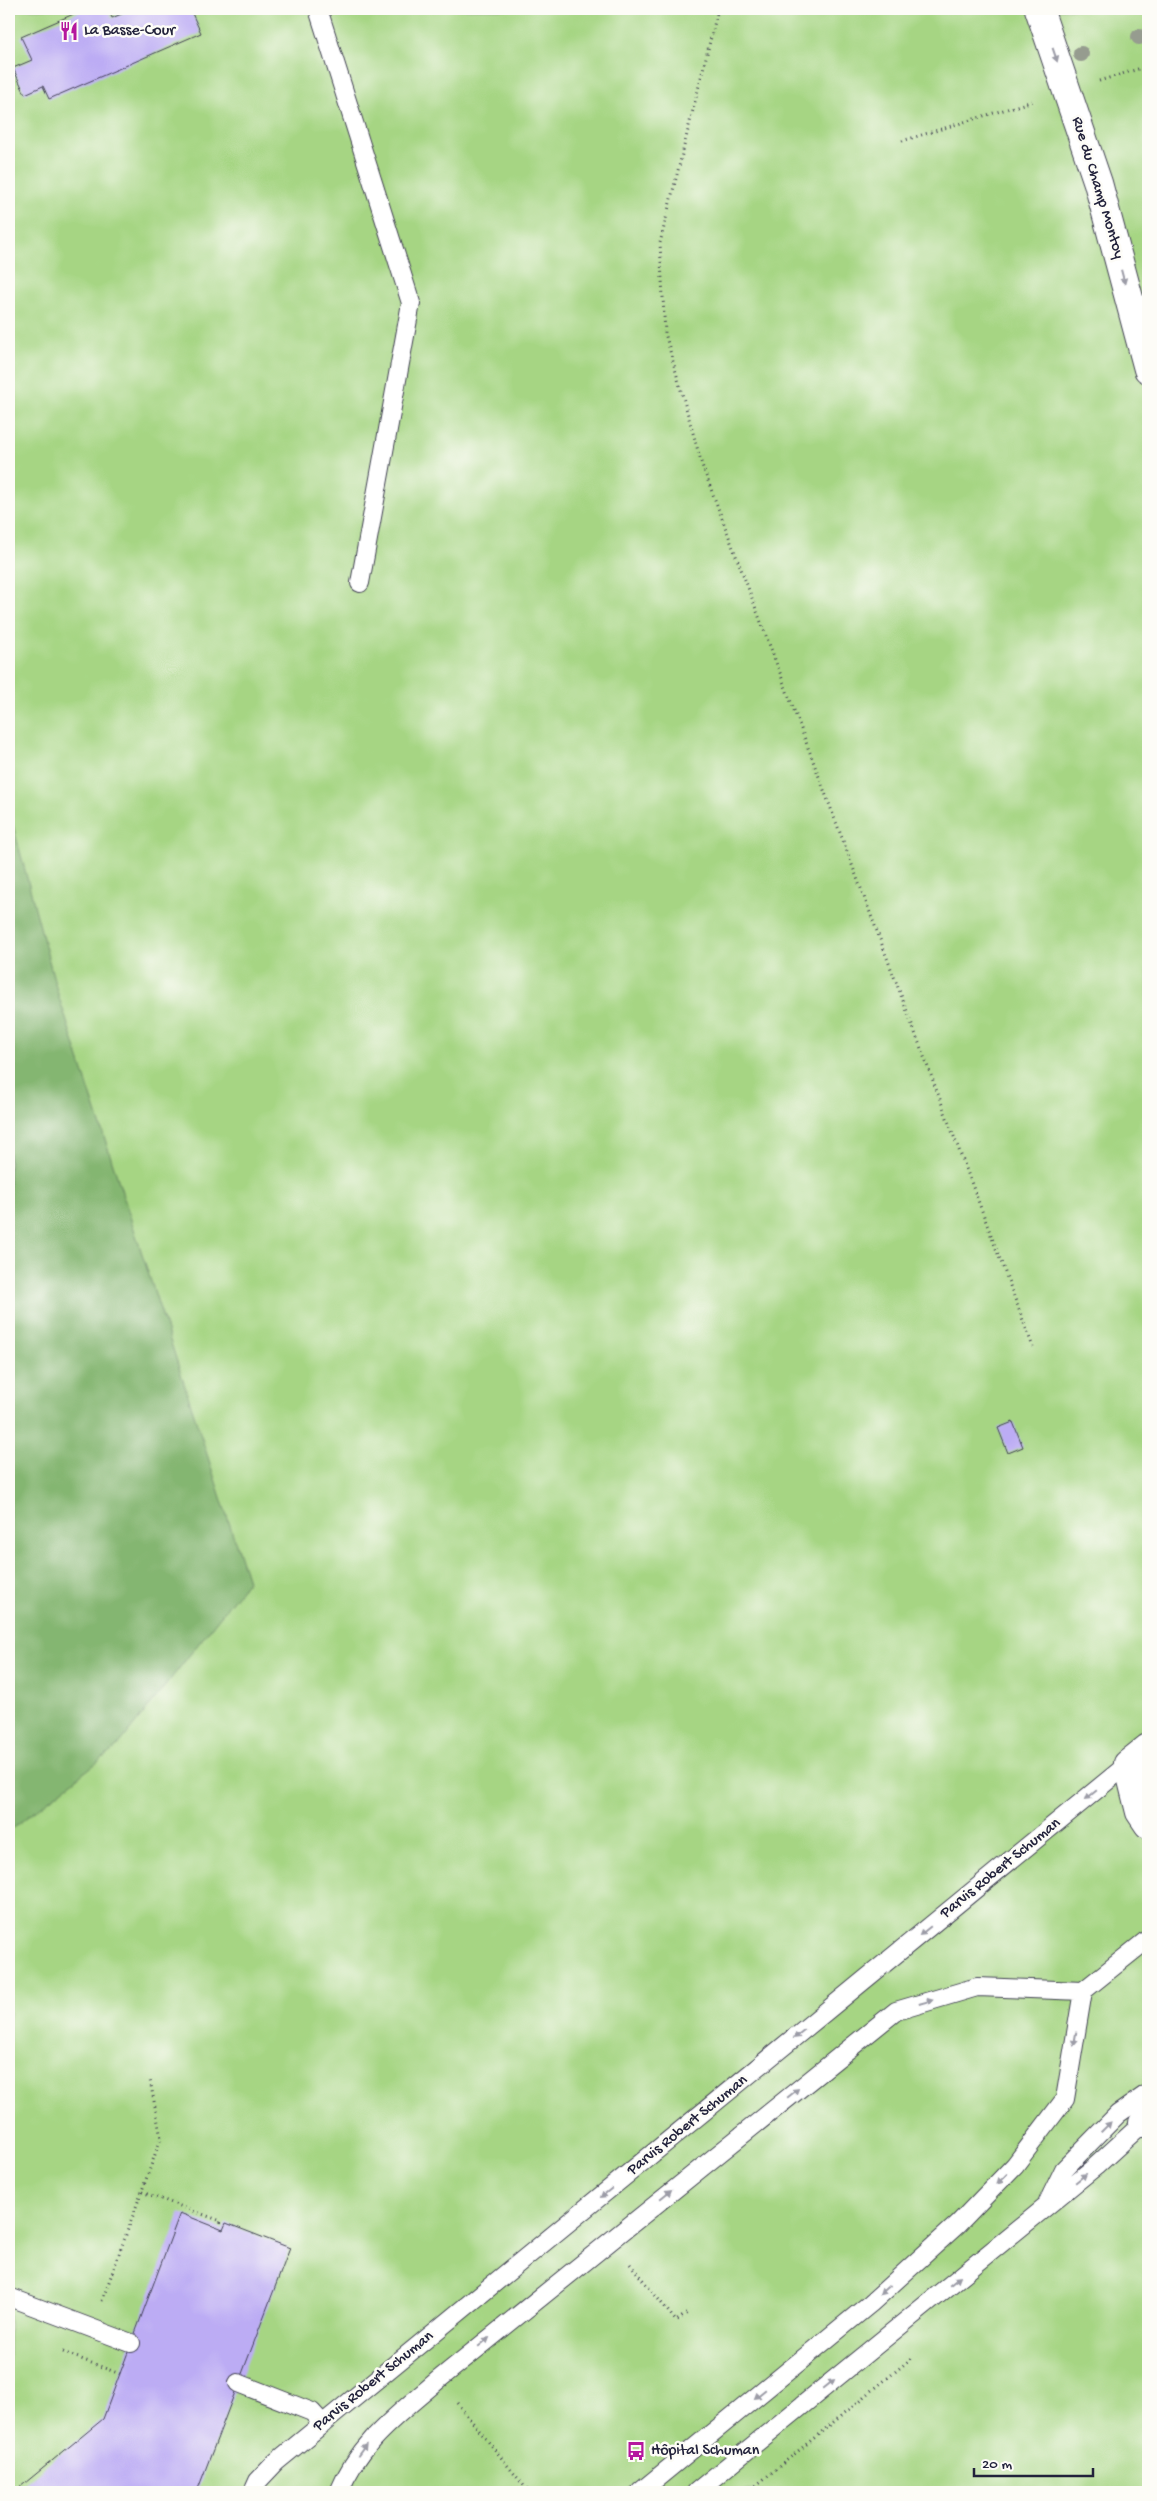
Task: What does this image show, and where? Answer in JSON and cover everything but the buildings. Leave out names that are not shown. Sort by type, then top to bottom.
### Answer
[{"type":"street","name":"Rue du Champ Montoy","points":[[1039,9],[1098,183],[1148,369]]},
{"type":"street","points":[[1138,1756],[1140,1812],[1148,1824]]},
{"type":"lane","points":[[318,9],[411,303],[360,583]]},
{"type":"lane","name":"Parvis Robert Schuman","points":[[253,2492],[258,2481],[276,2462],[1138,1756]]},
{"type":"lane","points":[[339,2492],[349,2469],[369,2440],[438,2380],[610,2239],[896,2010],[977,1987],[1083,1991],[1148,1939]]},
{"type":"lane","points":[[640,2492],[871,2303],[958,2224],[1015,2165],[1065,2100],[1083,1991]]},
{"type":"lane","points":[[1046,2207],[1064,2169],[1118,2114],[1148,2093]]},
{"type":"lane","points":[[696,2492],[1046,2207],[1146,2121]]},
{"type":"lane","points":[[9,2297],[131,2343]]},
{"type":"lane","points":[[238,2383],[312,2412],[323,2424]]},
{"type":"path","points":[[718,9],[660,243],[665,333],[702,465],[1033,1347]]},
{"type":"path","points":[[902,141],[1148,66]]},
{"type":"path","points":[[92,2329],[161,2138],[150,2080]]},
{"type":"path","points":[[142,2192],[221,2221],[219,2226]]},
{"type":"path","points":[[610,2239],[676,2321],[689,2312]]},
{"type":"path","points":[[438,2380],[529,2492]]},
{"type":"green space","points":[[23,9],[1148,9],[1148,2492],[9,2492],[9,14]]},
{"type":"green space","points":[[9,810],[57,991],[248,1581],[117,1747],[9,1831]]},
{"type":"place","name":"La Basse-Cour","points":[[69,31]]},
{"type":"place","name":"Hôpital Schuman","points":[[636,2451]]}]
